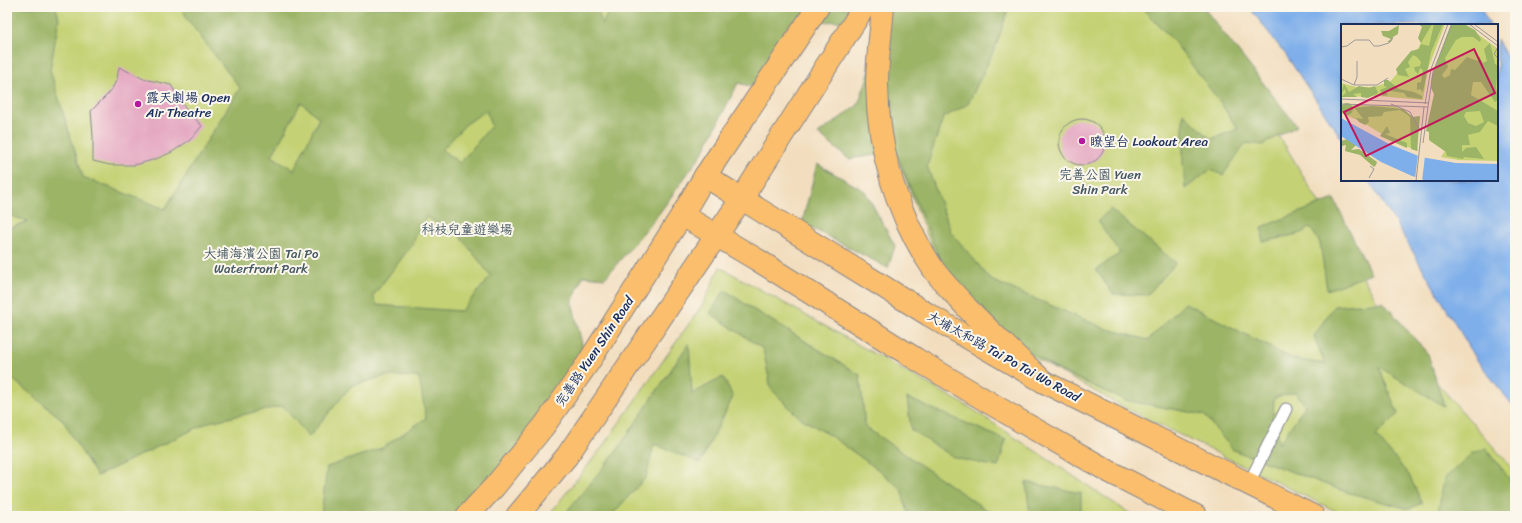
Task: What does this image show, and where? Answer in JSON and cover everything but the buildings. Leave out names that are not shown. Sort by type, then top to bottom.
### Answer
[{"type":"main road","name":"完善路 Yuen Shin Road","points":[[467,516],[495,486],[544,426],[588,363],[705,176],[818,7]]},
{"type":"main road","points":[[517,516],[567,456],[717,236],[864,7]]},
{"type":"main road","points":[[883,7],[877,86],[881,130],[886,161],[904,217],[918,244],[932,266],[953,292],[998,340],[1044,382]]},
{"type":"main road","name":"大埔太和路 Tai Po Tai Wo Road","points":[[705,176],[929,315],[1044,382],[1248,485],[1313,516]]},
{"type":"main road","points":[[682,215],[916,359],[1016,418],[1110,472],[1196,516]]},
{"type":"lane","points":[[1248,485],[1286,409]]},
{"type":"green space","name":"大埔海濱公園 Tai Po Waterfront Park","points":[[7,7],[690,7],[395,516],[7,516]]},
{"type":"green space","name":"大埔海濱公園 Tai Po Waterfront Park","points":[[7,7],[56,7],[59,19],[50,70],[83,177],[165,209],[240,88],[188,20],[181,7],[597,7],[602,24],[611,7],[852,7],[844,21],[797,23],[758,88],[738,83],[703,152],[658,215],[605,278],[583,276],[572,302],[583,348],[521,455],[479,516],[321,516],[327,467],[382,448],[426,418],[419,377],[386,376],[351,386],[309,437],[283,406],[209,422],[97,476],[63,420],[11,378],[7,386],[7,229],[28,221],[7,215]],"holes":[[[301,102],[319,118],[294,170],[272,156]],[[486,110],[491,126],[460,163],[442,150],[465,125]],[[426,217],[459,235],[491,276],[461,311],[377,305],[373,296],[411,246]]]},
{"type":"green space","points":[[892,7],[1009,7],[996,46],[968,104],[943,118],[927,166],[951,232],[991,280],[1104,328],[1148,340],[1185,303],[1293,359],[1325,364],[1314,336],[1334,306],[1383,302],[1428,354],[1444,406],[1379,367],[1398,414],[1376,436],[1409,475],[1422,503],[1409,509],[1346,492],[1233,450],[1204,415],[1124,400],[1056,369],[990,327],[947,277],[896,152],[849,159],[818,134],[858,105]],"holes":[[[1296,392],[1305,406],[1279,444],[1273,418],[1274,398]]]},
{"type":"green space","name":"完善公園 Yuen Shin Park","points":[[909,7],[1187,7],[1286,147],[1403,345],[1515,471],[1515,516],[1346,516],[1131,411],[1009,344],[933,250],[892,145]]},
{"type":"green space","points":[[1141,7],[1203,7],[1297,126],[1262,145],[1246,143],[1223,175],[1210,170],[1185,189],[1183,163],[1183,113],[1211,139],[1238,129],[1220,102],[1172,39]]},
{"type":"green space","points":[[817,164],[865,191],[895,246],[888,268],[802,223]]},
{"type":"green space","points":[[1334,199],[1371,274],[1327,290],[1320,243],[1310,227],[1302,233],[1263,242],[1262,227]]},
{"type":"green space","points":[[1110,209],[1176,263],[1147,295],[1113,294],[1096,270],[1120,253],[1098,221]]},
{"type":"green space","points":[[720,267],[969,407],[1129,513],[1137,516],[548,516],[600,450],[703,304]]},
{"type":"green space","points":[[725,290],[748,306],[860,375],[865,427],[988,511],[1005,516],[909,516],[901,489],[880,471],[831,436],[799,417],[771,389],[763,349],[710,313]]},
{"type":"green space","points":[[689,343],[692,394],[723,377],[733,397],[700,463],[654,444],[646,477],[611,516],[563,516],[616,452]]},
{"type":"green space","points":[[907,398],[1006,440],[998,467],[955,458],[911,430]]},
{"type":"green space","points":[[1486,448],[1515,486],[1515,516],[1436,516],[1438,514],[1444,479],[1472,453]]},
{"type":"green space","points":[[1026,482],[1081,493],[1081,516],[1030,516]]},
{"type":"water","points":[[1249,7],[1480,7],[1489,24],[1341,24],[1341,138],[1286,55]]},
{"type":"water","points":[[1498,41],[1515,72],[1515,408],[1477,360],[1397,225],[1369,181],[1498,181]]},
{"type":"place","name":"露天劇場 Open Air Theatre","points":[[138,104]]},
{"type":"place","name":"瞭望台 Lookout Area","points":[[1082,141]]},
{"type":"park label","name":"科枝兒童遊樂場","points":[[467,229]]}]
